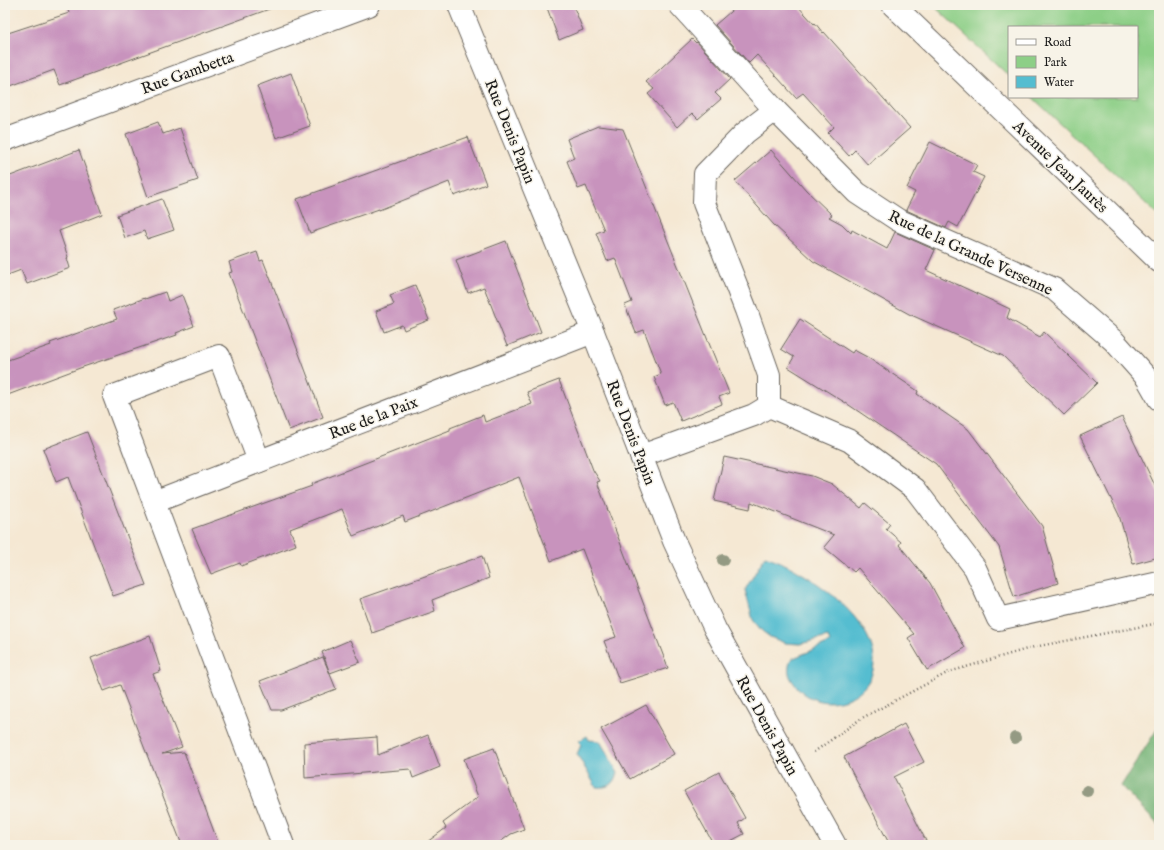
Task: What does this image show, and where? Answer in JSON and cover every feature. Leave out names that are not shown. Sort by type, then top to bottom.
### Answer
[{"type":"street","name":"Rue Gambetta","points":[[5,140],[369,5]]},
{"type":"street","name":"Rue Denis Papin","points":[[459,5],[593,332],[674,541],[714,629],[835,845]]},
{"type":"street","name":"Rue de la Grande Versenne","points":[[680,5],[775,110],[857,193],[898,220],[1054,289],[1114,341],[1148,378],[1159,399]]},
{"type":"street","name":"Avenue Jean Jaurès","points":[[893,5],[1159,260]]},
{"type":"street","points":[[769,406],[770,375],[704,204],[705,174],[745,133],[775,110]]},
{"type":"street","name":"Rue de la Paix","points":[[154,502],[593,332]]},
{"type":"street","points":[[259,461],[219,356],[114,396],[283,845]]},
{"type":"street","points":[[642,456],[754,415],[769,406]]},
{"type":"street","points":[[769,406],[850,442],[915,490],[975,568],[998,619],[1159,583]]},
{"type":"path","points":[[792,768],[862,718],[949,672],[1034,647],[1159,623]]},
{"type":"green space","points":[[933,5],[1159,5],[1159,216],[1033,98],[1138,98],[1138,26],[1008,26],[1008,75]]},
{"type":"green space","points":[[1159,726],[1159,826],[1121,786]]},
{"type":"water","points":[[765,556],[798,571],[816,583],[849,611],[862,627],[871,643],[874,660],[872,674],[866,685],[857,693],[846,699],[833,702],[821,701],[808,696],[792,681],[789,675],[791,659],[830,643],[828,637],[800,644],[785,643],[770,637],[762,631],[753,620],[745,590]]},
{"type":"water","points":[[587,736],[589,740],[600,741],[618,773],[613,783],[608,786],[596,787],[577,754],[581,745],[579,741]]},
{"type":"building","points":[[66,5],[271,5],[272,8],[60,85],[54,70],[5,88],[5,34],[69,13]]},
{"type":"building","points":[[546,5],[573,5],[583,30],[559,40]]},
{"type":"building","points":[[738,5],[797,5],[823,33],[824,32],[910,128],[868,165],[855,150],[849,156],[828,133],[834,127],[803,93],[796,98],[757,55],[749,63],[715,25]]},
{"type":"building","points":[[692,39],[696,43],[697,42],[730,79],[715,93],[721,99],[698,119],[692,113],[677,127],[648,94],[654,89],[646,82]]},
{"type":"building","points":[[291,73],[310,126],[276,138],[257,86]]},
{"type":"building","points":[[158,122],[163,134],[180,128],[198,180],[148,197],[126,134]]},
{"type":"building","points":[[598,126],[623,129],[729,393],[719,397],[722,404],[681,421],[673,402],[665,405],[654,377],[661,374],[644,330],[636,333],[625,305],[632,302],[615,258],[607,261],[596,233],[604,230],[586,186],[578,189],[567,161],[574,158],[567,139]]},
{"type":"building","points":[[468,137],[486,184],[454,196],[449,182],[379,210],[310,233],[297,199]]},
{"type":"building","points":[[930,142],[977,165],[973,172],[984,177],[958,227],[949,222],[946,228],[906,210],[915,192],[907,188]]},
{"type":"building","points":[[79,150],[102,214],[59,231],[68,257],[70,268],[27,284],[21,270],[5,276],[5,178]]},
{"type":"building","points":[[771,150],[806,190],[832,215],[829,217],[842,224],[851,233],[852,230],[887,249],[895,232],[935,250],[926,270],[1010,309],[1007,318],[1040,337],[1044,332],[1097,383],[1064,415],[1003,356],[909,314],[813,261],[774,225],[735,181]]},
{"type":"building","points":[[162,199],[174,230],[147,239],[144,231],[125,238],[117,215]]},
{"type":"building","points":[[506,241],[541,332],[507,346],[484,287],[468,293],[456,260]]},
{"type":"building","points":[[257,252],[260,261],[263,260],[323,417],[289,430],[229,273],[232,272],[229,262]]},
{"type":"building","points":[[415,285],[429,320],[404,330],[402,325],[384,332],[376,311],[394,304],[390,295]]},
{"type":"building","points":[[165,292],[168,301],[182,295],[194,326],[176,333],[177,335],[80,368],[5,396],[5,361],[117,319],[113,310]]},
{"type":"building","points":[[800,319],[852,353],[854,350],[867,357],[918,391],[917,394],[968,429],[1042,526],[1058,583],[1014,597],[999,547],[936,464],[846,403],[788,367],[794,357],[781,349]]},
{"type":"building","points":[[559,380],[593,470],[600,481],[597,482],[668,668],[620,683],[604,641],[616,637],[582,549],[551,561],[519,477],[405,522],[403,516],[353,536],[342,509],[290,529],[296,545],[241,566],[240,563],[211,574],[192,529],[312,486],[311,484],[450,430],[450,428],[483,415],[485,422],[532,404],[527,392]]},
{"type":"building","points":[[1122,417],[1159,494],[1159,557],[1133,564],[1119,515],[1080,436]]},
{"type":"building","points":[[87,432],[146,585],[113,596],[68,477],[56,482],[43,449]]},
{"type":"building","points":[[724,457],[812,476],[832,484],[861,508],[865,503],[890,524],[886,529],[901,542],[899,545],[930,583],[965,648],[927,670],[908,638],[914,634],[858,568],[854,572],[824,547],[834,535],[751,502],[750,509],[714,501]]},
{"type":"building","points":[[482,556],[489,578],[432,600],[435,611],[372,633],[360,599]]},
{"type":"building","points":[[150,636],[161,671],[153,674],[182,747],[162,754],[184,752],[219,845],[182,845],[120,685],[104,691],[91,658]]},
{"type":"building","points":[[350,640],[360,662],[330,673],[322,652]]},
{"type":"building","points":[[323,657],[336,689],[281,710],[272,710],[260,681]]},
{"type":"building","points":[[646,705],[674,754],[630,779],[601,729]]},
{"type":"building","points":[[904,724],[924,762],[894,777],[928,845],[890,845],[844,757]]},
{"type":"building","points":[[428,735],[440,767],[413,778],[410,769],[305,778],[304,743],[377,737],[378,755]]},
{"type":"building","points":[[494,748],[524,829],[511,834],[496,845],[423,845],[446,828],[443,823],[478,797],[464,759]]},
{"type":"building","points":[[719,772],[745,818],[738,823],[744,834],[723,845],[714,845],[684,791]]}]
